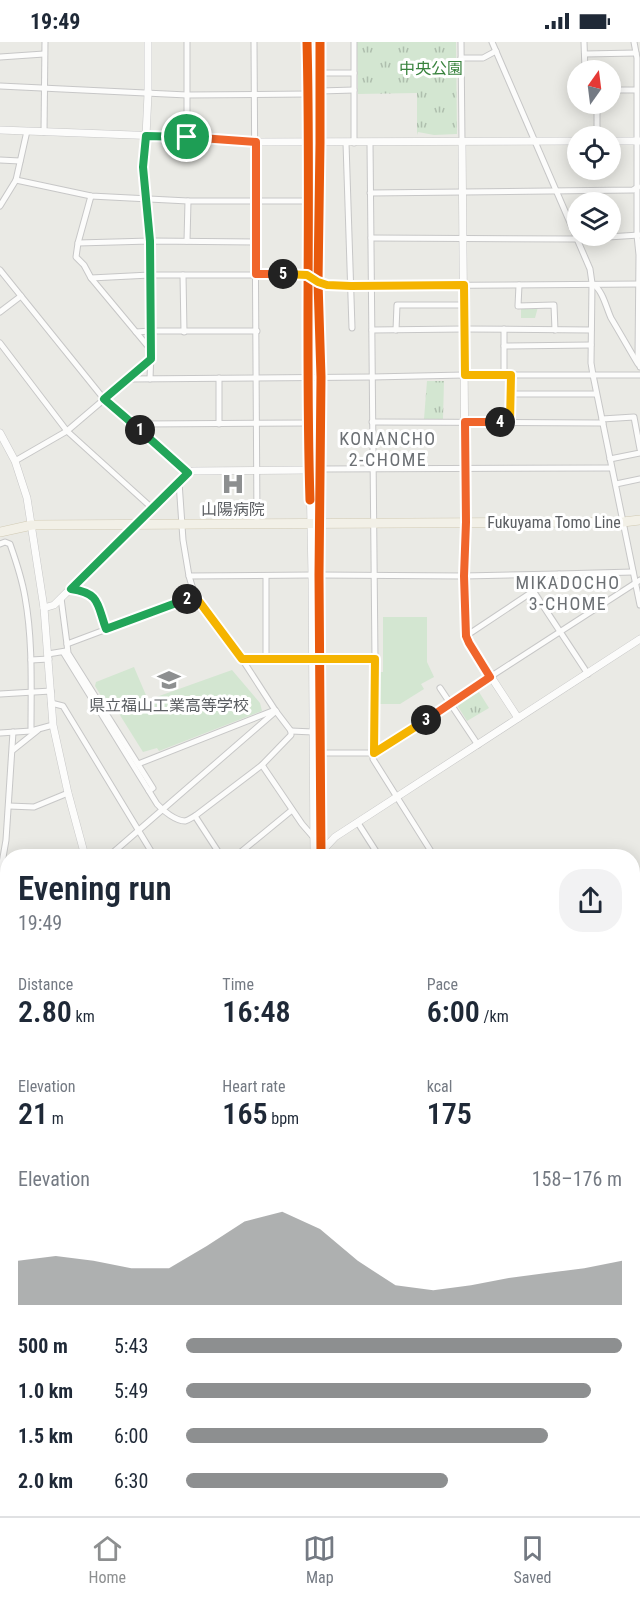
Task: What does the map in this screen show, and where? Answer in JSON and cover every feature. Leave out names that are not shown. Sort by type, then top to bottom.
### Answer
[{"type":"main road","name":"Fukuyama Tomo Line","points":[[0,532],[32,525],[623,522],[640,520]]},
{"type":"street","points":[[44,132],[45,42]]},
{"type":"street","points":[[148,42],[148,94],[143,167],[150,241],[150,379]]},
{"type":"street","points":[[187,42],[187,137]]},
{"type":"street","points":[[254,42],[257,523]]},
{"type":"street","points":[[307,42],[309,470],[316,523]]},
{"type":"street","points":[[318,849],[315,839],[313,732],[321,377],[318,282],[320,42]]},
{"type":"street","points":[[352,328],[350,143],[354,90],[354,42]]},
{"type":"street","points":[[461,42],[466,636],[518,718]]},
{"type":"street","points":[[492,42],[567,217]]},
{"type":"street","points":[[584,42],[585,60]]},
{"type":"street","points":[[633,42],[638,56],[636,90],[639,141],[640,366]]},
{"type":"street","points":[[461,58],[483,58],[496,51]]},
{"type":"street","points":[[0,57],[45,54]]},
{"type":"street","points":[[585,54],[638,56]]},
{"type":"street","points":[[320,73],[354,73]]},
{"type":"street","points":[[0,86],[148,94],[308,94]]},
{"type":"street","points":[[320,91],[354,90]]},
{"type":"street","points":[[621,90],[636,90]]},
{"type":"street","points":[[0,130],[256,142],[567,141]]},
{"type":"street","points":[[0,206],[16,180],[27,131]]},
{"type":"street","points":[[621,141],[639,141]]},
{"type":"street","points":[[370,143],[375,659],[373,759],[429,849]]},
{"type":"street","points":[[0,160],[20,161]]},
{"type":"street","points":[[16,180],[92,196],[188,201],[309,201]]},
{"type":"street","points":[[370,193],[633,190],[638,187]]},
{"type":"street","points":[[92,196],[76,257],[151,350]]},
{"type":"street","points":[[187,241],[188,201]]},
{"type":"street","points":[[621,236],[639,235]]},
{"type":"street","points":[[371,238],[567,239]]},
{"type":"street","points":[[78,243],[256,242]]},
{"type":"street","points":[[580,246],[590,269],[592,283],[592,375],[633,572],[638,582],[640,606]]},
{"type":"street","points":[[0,270],[104,399],[188,473]]},
{"type":"street","points":[[91,278],[256,274],[307,275],[327,285],[351,286],[640,284]]},
{"type":"street","points":[[183,275],[184,332]]},
{"type":"street","points":[[592,283],[600,291],[610,316],[640,366]]},
{"type":"street","points":[[519,285],[518,306],[554,305],[555,330]]},
{"type":"street","points":[[0,312],[21,296]]},
{"type":"street","points":[[396,330],[397,305],[464,305]]},
{"type":"street","points":[[372,330],[464,328],[591,330]]},
{"type":"street","points":[[504,329],[510,393],[510,422]]},
{"type":"street","points":[[136,332],[257,331]]},
{"type":"street","points":[[0,343],[67,431],[152,508]]},
{"type":"street","points":[[504,346],[591,345]]},
{"type":"street","points":[[15,461],[67,431],[151,359]]},
{"type":"street","points":[[128,379],[640,375]]},
{"type":"street","points":[[219,378],[219,424]]},
{"type":"street","points":[[510,393],[596,394]]},
{"type":"street","points":[[372,422],[602,421],[634,417],[640,451],[610,459]]},
{"type":"street","points":[[139,428],[142,424],[309,423]]},
{"type":"street","points":[[0,433],[15,461],[27,498],[44,608],[54,726],[68,793],[84,849]]},
{"type":"street","points":[[320,469],[611,468]]},
{"type":"street","points":[[44,608],[54,605],[188,473],[193,471],[309,470]]},
{"type":"street","points":[[616,484],[640,479]]},
{"type":"street","points":[[179,482],[183,540],[195,596],[291,731],[313,732]]},
{"type":"street","points":[[0,544],[5,542],[10,544],[26,598],[31,660],[31,731]]},
{"type":"street","points":[[189,576],[464,576],[633,572]]},
{"type":"street","points":[[466,636],[559,574]]},
{"type":"street","points":[[266,576],[266,659]]},
{"type":"street","points":[[320,753],[374,753],[638,582]]},
{"type":"street","points":[[71,589],[84,590],[91,594],[106,629]]},
{"type":"street","points":[[534,592],[588,674]]},
{"type":"street","points":[[31,660],[49,656],[106,629],[195,596]]},
{"type":"street","points":[[61,598],[66,649],[162,810],[182,821],[195,816],[262,765],[291,735],[291,731]]},
{"type":"street","points":[[325,849],[335,837],[640,639]]},
{"type":"street","points":[[66,649],[153,788],[149,791]]},
{"type":"street","points":[[316,658],[320,753],[320,849]]},
{"type":"street","points":[[242,659],[375,659]]},
{"type":"street","points":[[440,688],[478,745]]},
{"type":"street","points":[[0,694],[51,691]]},
{"type":"street","points":[[51,703],[63,706],[150,849]]},
{"type":"street","points":[[138,764],[275,711]]},
{"type":"street","points":[[120,849],[275,711]]},
{"type":"street","points":[[0,733],[31,731],[54,726]]},
{"type":"street","points":[[13,750],[38,730]]},
{"type":"street","points":[[4,849],[13,732]]},
{"type":"street","points":[[262,765],[292,810],[315,839]]},
{"type":"street","points":[[9,806],[34,807],[68,793]]},
{"type":"street","points":[[245,849],[292,810]]},
{"type":"street","points":[[195,816],[216,849]]},
{"type":"street","points":[[358,823],[375,849]]},
{"type":"green space","name":"中央公園","points":[[357,42],[456,42],[457,134],[434,135],[418,132],[417,135],[417,93],[358,94]]},
{"type":"green space","points":[[521,307],[538,307],[535,318],[521,318]]},
{"type":"green space","points":[[427,381],[444,381],[443,419],[424,419]]},
{"type":"green space","points":[[383,617],[427,617],[427,662],[434,677],[421,684],[424,689],[400,704],[378,704],[377,672],[383,672]]},
{"type":"green space","points":[[134,667],[148,700],[232,670],[260,703],[262,711],[159,751],[157,748],[143,752],[113,704],[108,707],[95,686],[96,682]]},
{"type":"green space","points":[[479,692],[489,708],[467,721],[457,705]]},
{"type":"cycle path","points":[[307,42],[310,500]]},
{"type":"cycle path","points":[[320,42],[318,282],[321,377],[319,575],[321,849]]},
{"type":"place","name":"山陽病院","points":[[233,484]]},
{"type":"place","name":"県立福山工業高等学校","points":[[169,680]]},
{"type":"district","name":"KONANCHO 2-CHOME","points":[[388,449]]},
{"type":"district","name":"MIKADOCHO 3-CHOME","points":[[568,593]]},
{"type":"route","points":[[146,136],[187,137],[256,142],[256,274],[307,275],[327,285],[464,285],[465,375],[511,375],[510,422],[465,422],[466,636],[490,677],[451,705],[374,753],[375,659],[242,659],[195,596],[106,629],[91,594],[84,590],[71,589],[188,473],[104,399],[151,359],[150,241],[143,167],[146,136]]}]
